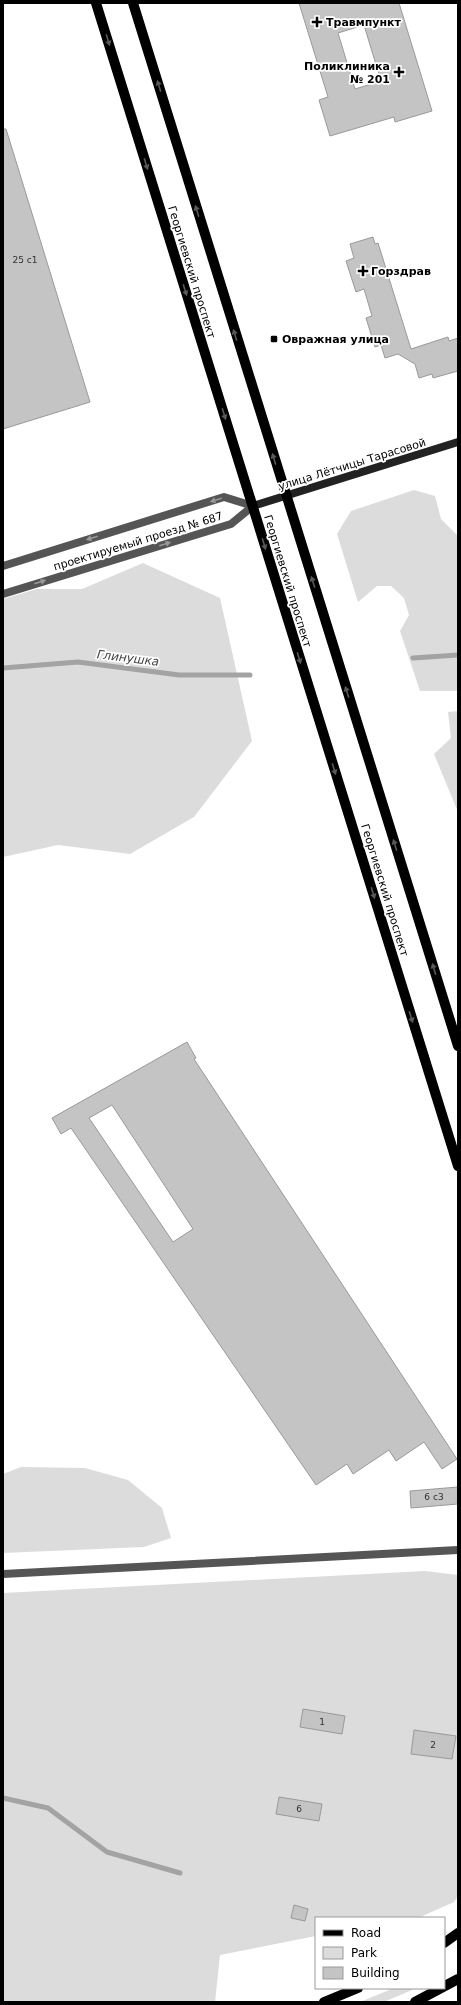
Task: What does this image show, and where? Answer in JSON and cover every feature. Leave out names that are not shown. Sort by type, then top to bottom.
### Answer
[{"type":"main road","name":"Георгиевский проспект","points":[[96,3],[458,1166]]},
{"type":"main road","name":"Георгиевский проспект","points":[[133,3],[458,1046]]},
{"type":"main road","name":"улица Лётчицы Тарасовой","points":[[253,506],[458,442]]},
{"type":"main road","points":[[445,1942],[458,1932]]},
{"type":"main road","points":[[445,1986],[458,1979]]},
{"type":"main road","points":[[324,2002],[356,1989]]},
{"type":"main road","points":[[415,2002],[439,1989]]},
{"type":"street","name":"проектируемый проезд № 687","points":[[3,566],[224,497],[253,506]]},
{"type":"street","name":"проектируемый проезд № 687","points":[[3,594],[231,524],[253,506]]},
{"type":"street","points":[[3,1574],[458,1550]]},
{"type":"green space","points":[[414,490],[435,496],[441,519],[458,536],[458,691],[420,691],[400,631],[409,615],[404,598],[391,586],[377,586],[358,602],[337,534],[351,511]]},
{"type":"green space","points":[[143,563],[220,598],[252,741],[194,817],[130,854],[58,845],[3,857],[3,599],[37,589],[82,589]]},
{"type":"green space","points":[[458,711],[458,812],[434,754],[451,738],[448,712]]},
{"type":"green space","points":[[21,1467],[85,1468],[128,1480],[162,1508],[171,1538],[144,1547],[3,1553],[3,1474]]},
{"type":"green space","points":[[425,1571],[458,1575],[458,1896],[454,1902],[420,1917],[315,1917],[315,1936],[220,1955],[215,2002],[3,2002],[3,1593]]},
{"type":"green space","points":[[392,1989],[412,1989],[384,2002],[360,2002]]},
{"type":"building","name":"Поликлиника № 201","points":[[299,3],[399,3],[432,111],[395,122],[394,117],[330,136],[319,100],[328,97]],"holes":[[[364,25],[381,81],[355,89],[338,33]]]},
{"type":"building","points":[[3,129],[6,129],[90,402],[3,429]]},
{"type":"building","points":[[373,237],[375,244],[378,243],[411,349],[448,337],[449,341],[458,338],[458,371],[433,378],[432,374],[419,378],[415,364],[398,354],[385,358],[381,345],[375,347],[366,318],[372,316],[364,289],[356,292],[346,261],[354,258],[350,244]]},
{"type":"building","points":[[187,1042],[196,1058],[194,1059],[457,1459],[442,1469],[424,1442],[396,1461],[389,1450],[353,1474],[347,1464],[316,1485],[71,1128],[61,1134],[52,1118]],"holes":[[[112,1105],[193,1229],[173,1242],[89,1118]]]},
{"type":"building","points":[[458,1487],[458,1504],[411,1508],[410,1491]]},
{"type":"building","points":[[303,1709],[345,1716],[342,1734],[300,1727]]},
{"type":"building","points":[[414,1730],[456,1736],[452,1759],[411,1754]]},
{"type":"building","points":[[279,1797],[322,1804],[319,1821],[276,1814]]},
{"type":"building","points":[[294,1905],[308,1909],[305,1921],[291,1918]]},
{"type":"waterway","name":"Глинушка","points":[[413,658],[458,655]]},
{"type":"waterway","name":"Глинушка","points":[[3,668],[78,662],[179,675],[250,675]]},
{"type":"waterway","points":[[3,1798],[48,1808],[107,1852],[180,1873]]},
{"type":"place","name":"Травмпункт","points":[[317,22]]},
{"type":"place","name":"Поликлиника № 201","points":[[399,72]]},
{"type":"place","name":"Горздрав","points":[[363,271]]},
{"type":"place","name":"Овражная улица","points":[[274,339]]}]
